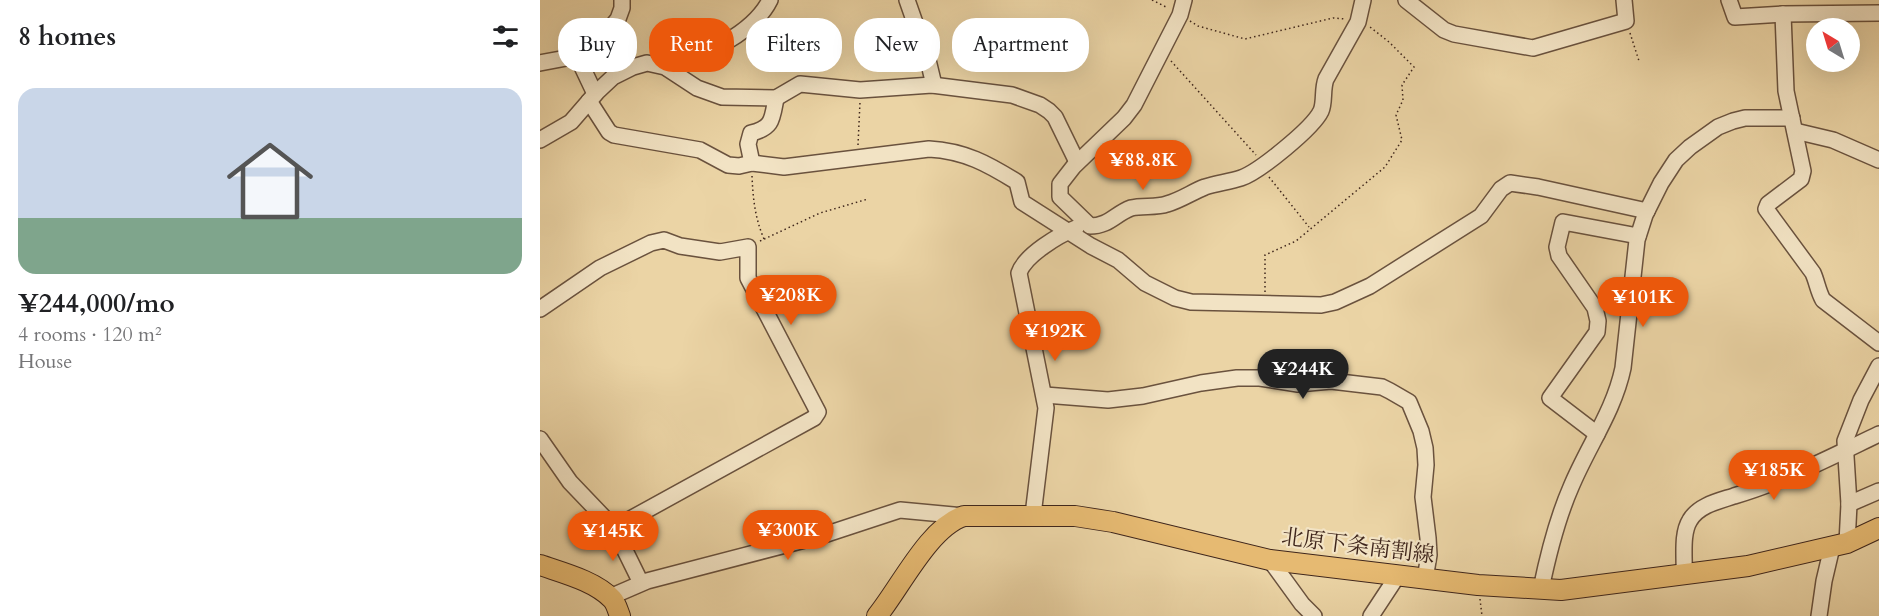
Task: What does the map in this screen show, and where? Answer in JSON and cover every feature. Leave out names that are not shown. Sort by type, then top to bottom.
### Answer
[{"type":"main road","name":"北原下条南割線","points":[[964,516],[1075,516],[1113,522],[1270,560],[1425,579],[1561,590],[1748,566],[1839,545],[1879,528]]},
{"type":"main road","points":[[877,616],[922,553],[943,528],[952,520],[964,516]]},
{"type":"main road","points":[[540,565],[568,574],[598,589],[613,600],[620,616]]},
{"type":"street","points":[[618,18],[622,0]]},
{"type":"street","points":[[734,35],[764,13],[770,0]]},
{"type":"street","points":[[907,0],[928,60],[934,85]]},
{"type":"street","points":[[1182,7],[1134,105],[1124,118],[1077,162],[1060,184],[1060,198],[1090,226],[1100,226],[1133,207],[1168,204],[1204,188],[1242,178],[1263,166],[1316,119],[1322,109],[1323,88],[1326,80],[1358,22],[1363,0]]},
{"type":"street","points":[[1406,0],[1444,30],[1522,48],[1533,48],[1626,21],[1624,0]]},
{"type":"street","points":[[1729,0],[1735,17],[1879,13]]},
{"type":"street","points":[[1783,14],[1786,91],[1803,171],[1801,178],[1768,204],[1766,209],[1813,273],[1818,291],[1824,300],[1879,343]]},
{"type":"street","points":[[540,63],[558,60]]},
{"type":"street","points":[[540,140],[571,122],[613,76],[649,63]]},
{"type":"street","points":[[583,72],[592,98],[609,132],[614,135],[700,150],[728,165],[739,166],[752,163],[784,167],[929,149],[951,151],[982,161],[1017,182],[1022,202],[1118,260],[1145,283],[1175,298],[1191,302],[1263,305],[1321,305],[1335,302],[1370,286],[1481,216],[1501,189],[1510,183],[1647,211]]},
{"type":"street","points":[[672,72],[697,88],[722,97],[776,98],[800,84],[860,90],[934,85],[1012,94],[1041,105],[1055,117],[1077,162]]},
{"type":"street","points":[[752,163],[748,144],[751,133],[764,130],[769,126],[776,98]]},
{"type":"street","points":[[1541,589],[1547,561],[1570,488],[1619,387],[1638,236],[1660,183],[1676,160],[1718,127],[1745,117],[1793,125],[1879,160]]},
{"type":"street","points":[[1597,434],[1550,398],[1597,332],[1598,321],[1595,308],[1559,256],[1557,248],[1563,222],[1638,236]]},
{"type":"street","points":[[1033,516],[1046,408],[1019,273],[1024,263],[1054,239],[1086,224]]},
{"type":"street","points":[[540,309],[600,268],[651,243],[664,240],[680,246],[720,252],[748,247],[748,278],[818,412],[814,418],[614,528]]},
{"type":"street","points":[[1819,616],[1824,581],[1839,545],[1850,504],[1845,441],[1861,400],[1879,366]]},
{"type":"street","points":[[1045,395],[1108,400],[1143,396],[1201,383],[1237,378],[1260,378],[1298,384],[1331,381],[1382,387],[1409,402],[1421,431],[1425,448],[1423,497],[1429,555],[1425,579]]},
{"type":"street","points":[[1684,574],[1686,531],[1690,519],[1698,510],[1762,488],[1879,434]]},
{"type":"street","points":[[540,439],[570,482],[614,528],[641,583]]},
{"type":"street","points":[[1850,504],[1879,491]]},
{"type":"street","points":[[610,597],[641,583],[825,535],[900,510],[964,516]]},
{"type":"street","points":[[1270,560],[1302,604],[1314,616]]},
{"type":"street","points":[[1371,616],[1398,575]]},
{"type":"path","points":[[1152,0],[1182,7],[1198,26],[1245,39],[1333,18],[1358,22],[1372,27],[1414,67],[1402,85],[1403,100],[1396,115],[1402,140],[1384,167],[1296,242],[1265,255],[1266,289],[1263,305]]},
{"type":"path","points":[[1626,21],[1639,61]]},
{"type":"path","points":[[1162,51],[1263,166],[1310,228]]},
{"type":"path","points":[[858,158],[860,90]]},
{"type":"path","points":[[752,163],[753,203],[756,221],[764,240]]},
{"type":"path","points":[[748,247],[820,213],[868,199]]}]
